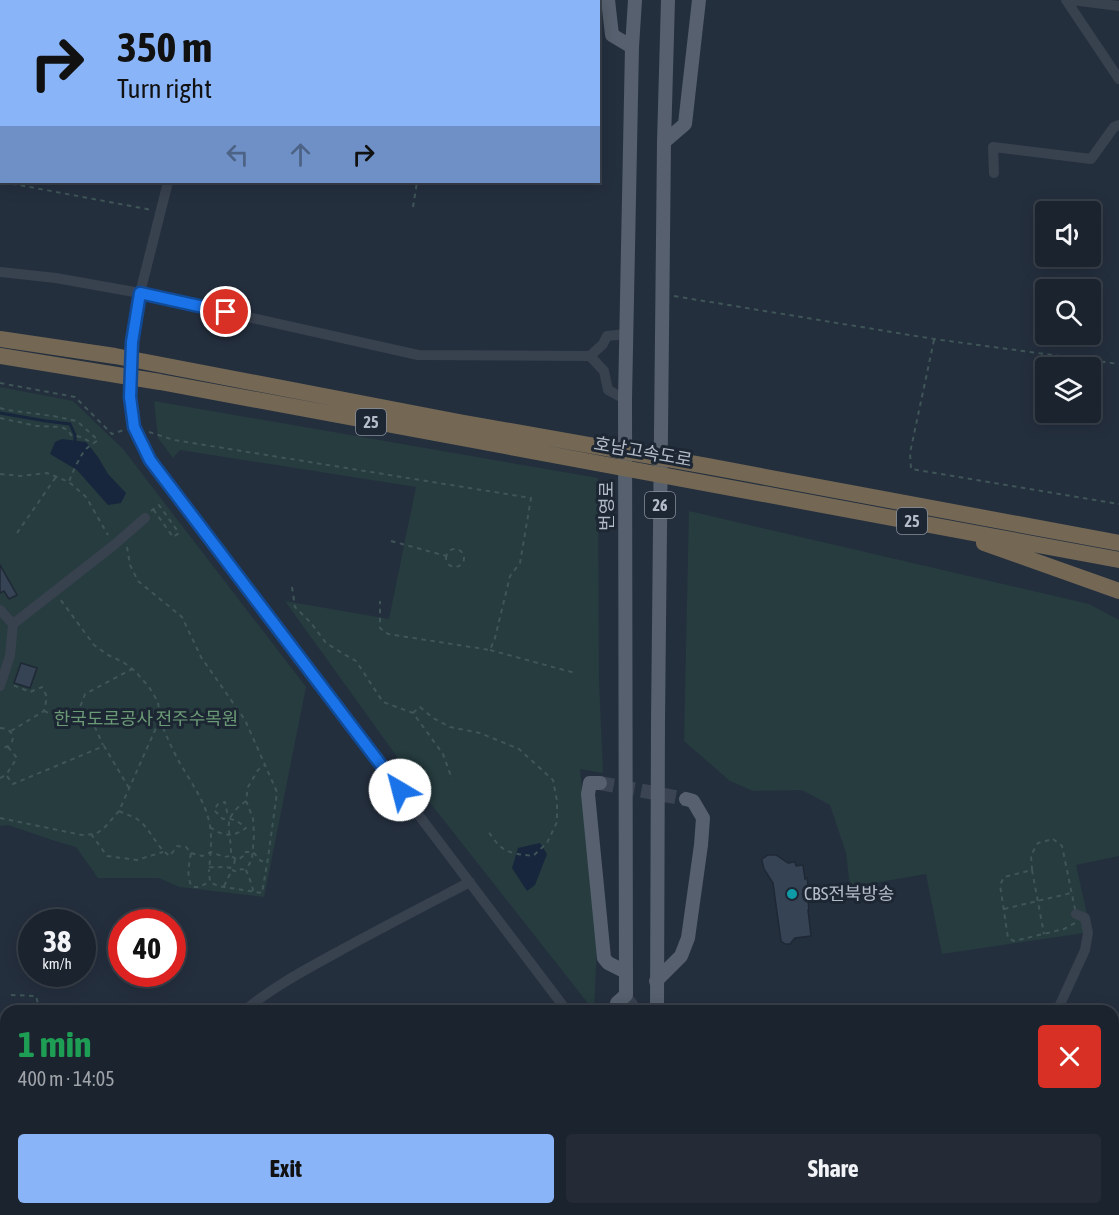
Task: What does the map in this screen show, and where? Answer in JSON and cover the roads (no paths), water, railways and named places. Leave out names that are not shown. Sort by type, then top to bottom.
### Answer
[{"type":"highway","name":"호남고속도로","points":[[0,339],[115,356],[459,422],[584,453]]},
{"type":"highway","name":"호남고속도로","points":[[0,357],[1119,543]]},
{"type":"highway","name":"호남고속도로","points":[[706,474],[963,531],[1119,560]]},
{"type":"highway","points":[[963,531],[974,539],[1119,591]]},
{"type":"main road","points":[[608,0],[612,35],[632,47]]},
{"type":"main road","name":"번영로","points":[[626,995],[625,399],[632,47],[635,0]]},
{"type":"main road","name":"26","points":[[657,1005],[664,142],[668,0]]},
{"type":"main road","points":[[664,142],[685,124],[699,0]]},
{"type":"main road","points":[[600,783],[590,783],[588,794],[604,958],[608,963],[626,972]]},
{"type":"main road","points":[[656,981],[681,956],[688,938],[703,818],[693,801],[686,799]]},
{"type":"main road","points":[[617,1005],[626,995]]},
{"type":"street","points":[[1066,0],[1119,79]]},
{"type":"street","points":[[1072,0],[1119,6]]},
{"type":"street","points":[[994,173],[993,147],[1091,159],[1114,128],[1119,125]]},
{"type":"street","points":[[168,183],[140,293],[132,342],[130,397],[134,427],[150,460],[160,474],[562,1005]]},
{"type":"street","points":[[0,272],[56,278],[140,293],[418,355],[590,356],[603,344],[607,336],[626,334]]},
{"type":"street","points":[[590,356],[604,371],[608,390],[625,399]]},
{"type":"street","points":[[1,684],[10,656],[13,624],[118,542],[145,518]]},
{"type":"street","points":[[0,610],[13,624]]},
{"type":"street","points":[[251,1005],[301,973],[470,882]]},
{"type":"street","points":[[1060,1005],[1085,950],[1088,933],[1085,918],[1076,914]]},
{"type":"street","name":"번영로","points":[[626,995],[633,1005]]},
{"type":"water","points":[[62,439],[86,442],[108,474],[126,493],[121,503],[108,505],[77,470],[50,454],[55,442]]},
{"type":"water","points":[[540,843],[547,854],[535,885],[527,891],[512,868],[518,848]]},
{"type":"waterway","points":[[0,413],[70,424],[75,440]]},
{"type":"tunnel","points":[[600,783],[686,799]]},
{"type":"place","name":"CBS전북방송","points":[[792,894]]},
{"type":"park label","name":"한국도로공사 전주수목원","points":[[146,719]]}]
